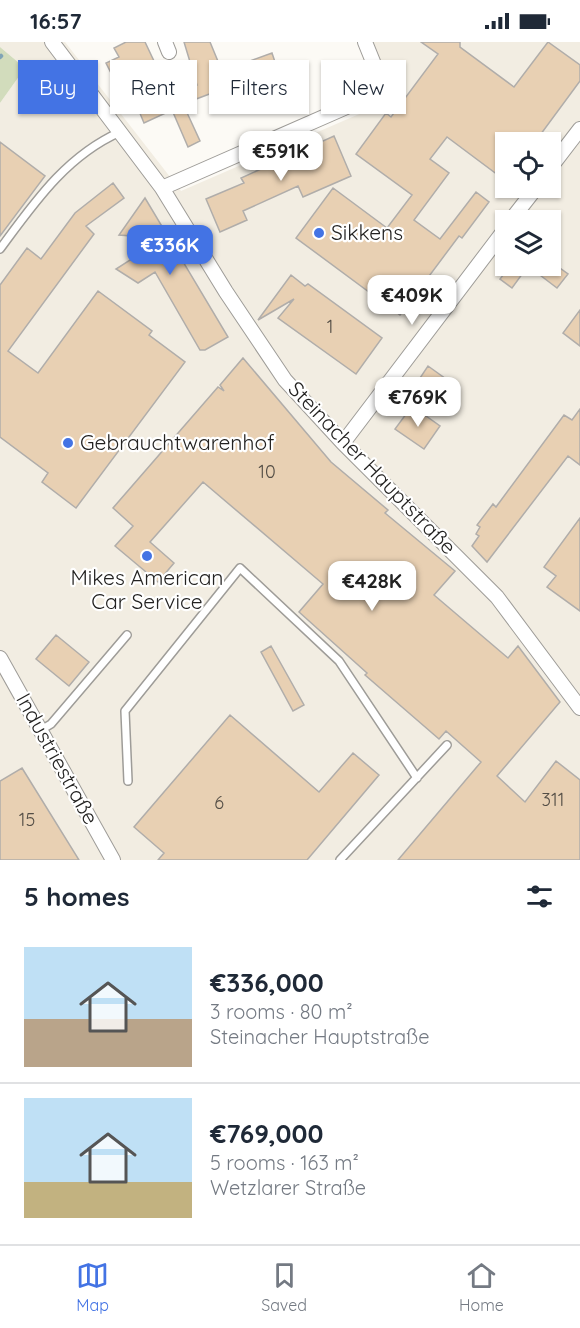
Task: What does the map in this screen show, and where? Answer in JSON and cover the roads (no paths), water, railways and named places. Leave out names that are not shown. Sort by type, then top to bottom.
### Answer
[{"type":"street","name":"Steinacher Hauptstraße","points":[[52,42],[162,188],[226,292],[285,380],[343,443],[497,597],[580,708]]},
{"type":"street","points":[[162,188],[367,98],[380,79],[364,42]]},
{"type":"street","points":[[561,154],[580,129]]},
{"type":"street","points":[[519,210],[528,198]]},
{"type":"street","points":[[343,443],[495,243]]},
{"type":"street","name":"Industriestraße","points":[[0,658],[113,860]]},
{"type":"lane","points":[[0,249],[59,172],[105,139],[120,132]]},
{"type":"lane","points":[[128,781],[125,711],[240,568],[339,661],[417,778]]},
{"type":"lane","points":[[41,730],[51,724],[127,635]]},
{"type":"lane","points":[[340,860],[447,745]]},
{"type":"place","name":"Sikkens","points":[[319,233]]},
{"type":"place","name":"Gebrauchtwarenhof","points":[[68,443]]},
{"type":"place","name":"Mikes American Car Service","points":[[147,556]]}]
